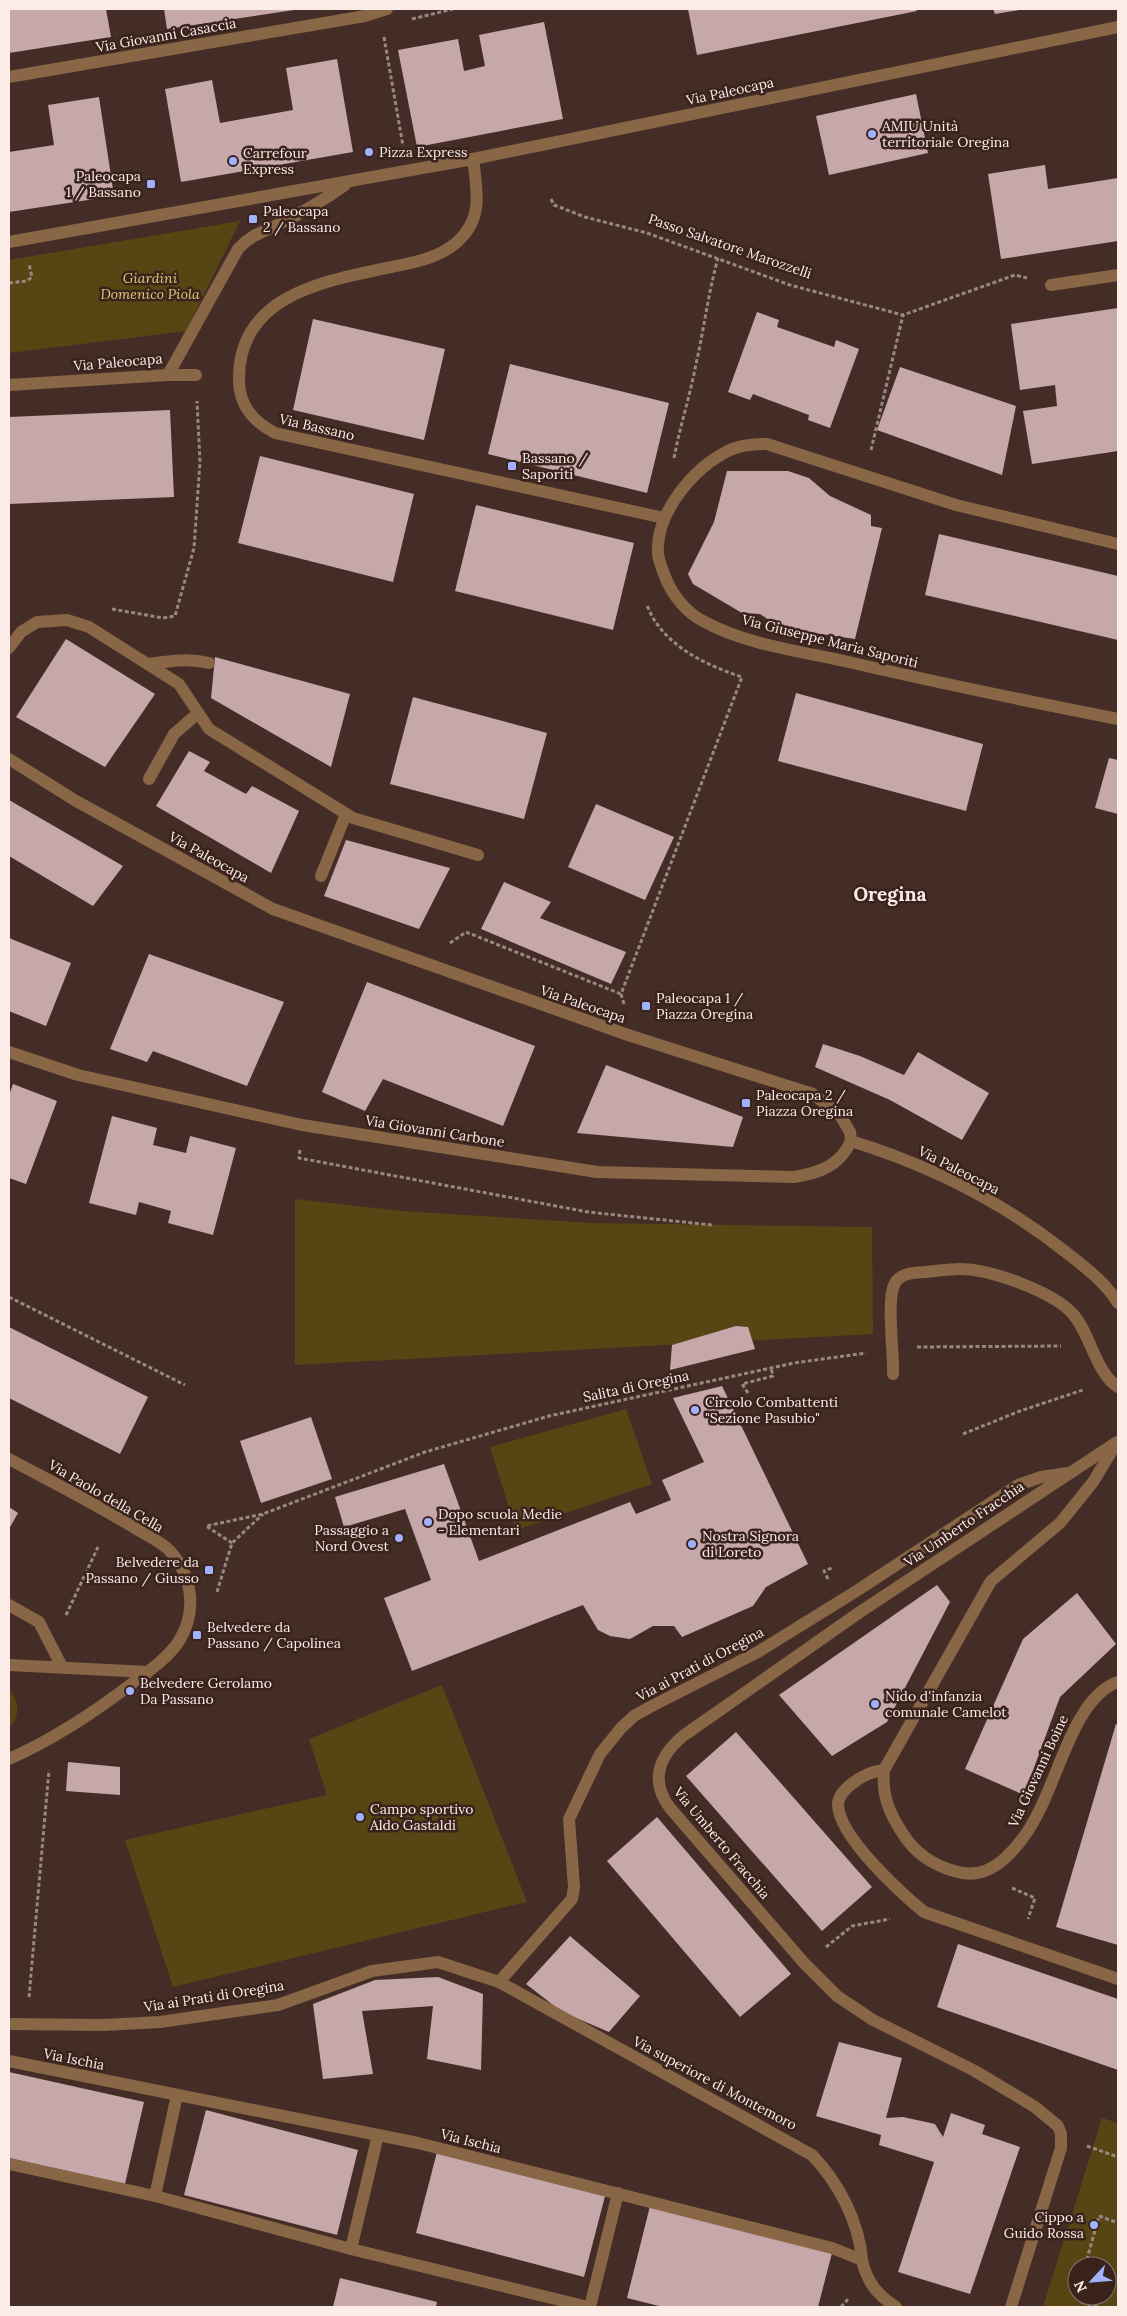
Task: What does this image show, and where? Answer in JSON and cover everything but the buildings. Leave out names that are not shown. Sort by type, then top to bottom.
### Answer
[{"type":"street","name":"Via Giovanni Casaccia","points":[[9,77],[365,16],[387,9]]},
{"type":"street","name":"Via Paleocapa","points":[[9,242],[473,159],[1118,27]]},
{"type":"street","name":"Via Bassano","points":[[473,159],[477,209],[468,230],[455,244],[437,254],[413,262],[316,285],[275,306],[255,325],[242,350],[239,384],[242,401],[250,416],[261,426],[275,434],[664,518]]},
{"type":"street","name":"Via Paleocapa","points":[[9,385],[168,375],[238,249],[251,235],[280,224],[322,201],[347,183]]},
{"type":"street","points":[[1051,286],[1118,275]]},
{"type":"street","points":[[168,375],[196,375]]},
{"type":"street","name":"Via Giuseppe Maria Saporiti","points":[[1118,544],[956,505],[864,476],[782,447],[750,444],[731,449],[710,461],[691,480],[664,518],[658,555],[662,570],[678,600],[702,621],[752,640],[1005,697],[1118,719]]},
{"type":"street","points":[[9,648],[21,632],[37,622],[67,620],[89,627],[179,684],[208,729],[346,814],[353,818],[478,855]]},
{"type":"street","points":[[148,664],[180,660],[195,660],[209,663]]},
{"type":"street","points":[[149,779],[174,734],[197,714]]},
{"type":"street","name":"Via Paleocapa","points":[[9,759],[76,801],[273,909],[628,1035],[813,1094],[840,1114],[850,1132],[851,1141],[887,1152],[944,1176],[1016,1217],[1086,1267],[1104,1284],[1118,1303]]},
{"type":"street","points":[[321,876],[346,814]]},
{"type":"street","name":"Via Giovanni Carbone","points":[[9,1052],[78,1076],[302,1125],[597,1172],[794,1177],[810,1175],[831,1166],[841,1159],[851,1141]]},
{"type":"street","points":[[893,1374],[894,1350],[891,1294],[896,1282],[905,1274],[961,1269],[977,1271],[1040,1292],[1064,1306],[1080,1323],[1108,1377],[1118,1386]]},
{"type":"street","points":[[986,1871],[973,1874],[957,1872],[930,1861],[913,1847],[888,1810],[884,1796],[884,1770],[992,1581],[1060,1523],[1093,1482],[1118,1441]]},
{"type":"street","name":"Via Umberto Fracchia","points":[[1011,2307],[1061,2148],[1061,2134],[1058,2126],[1036,2107],[974,2071],[854,2010],[804,1963],[662,1797],[658,1781],[664,1757],[676,1741],[860,1612],[1118,1441]]},
{"type":"street","name":"Via Paolo della Cella","points":[[9,1459],[111,1513],[169,1550],[187,1577],[191,1595],[190,1615],[178,1643],[148,1672]]},
{"type":"street","name":"Via ai Prati di Oregina","points":[[9,2024],[102,2025],[160,2022],[278,2005],[372,1971],[438,1962],[499,1982],[572,1899],[574,1887],[569,1819],[600,1754],[621,1728],[634,1716],[758,1652],[858,1590],[1018,1485],[1041,1477],[1068,1473]]},
{"type":"street","points":[[9,1605],[39,1622],[62,1667]]},
{"type":"street","points":[[9,1665],[148,1672]]},
{"type":"street","points":[[9,1759],[36,1747],[92,1713],[148,1672]]},
{"type":"street","name":"Via Giovanni Boine","points":[[986,1871],[998,1864],[1024,1837],[1040,1811],[1082,1713],[1103,1689],[1118,1682]]},
{"type":"street","points":[[884,1770],[864,1775],[844,1792],[838,1804],[841,1817],[867,1858],[903,1895],[924,1912],[1118,1979]]},
{"type":"street","name":"Via superiore di Montemoro","points":[[499,1982],[812,2155],[831,2178],[846,2204],[861,2244],[862,2260]]},
{"type":"street","name":"Via Ischia","points":[[9,2061],[378,2135],[785,2235],[862,2260]]},
{"type":"street","points":[[155,2196],[177,2095]]},
{"type":"street","points":[[351,2249],[378,2135]]},
{"type":"street","points":[[9,2164],[155,2196],[351,2249],[589,2307],[618,2193]]},
{"type":"street","points":[[862,2260],[866,2275],[877,2293],[896,2307]]},
{"type":"path","points":[[408,20],[453,9]]},
{"type":"path","points":[[365,16],[367,28],[382,26],[404,153]]},
{"type":"path","name":"Passo Salvatore Marozzelli","points":[[551,199],[554,205],[585,217],[647,233],[790,285],[903,315]]},
{"type":"path","points":[[678,497],[672,465],[682,417],[692,383],[704,314],[718,258]]},
{"type":"path","points":[[9,284],[27,281],[32,277],[28,260]]},
{"type":"path","points":[[864,476],[903,315],[1015,275],[1051,286]]},
{"type":"path","points":[[104,608],[163,618],[175,616],[194,548],[200,462],[196,375]]},
{"type":"path","points":[[626,1010],[621,994],[742,677],[719,670],[689,653],[661,630],[650,613],[644,597]]},
{"type":"path","points":[[444,947],[466,932],[621,994]]},
{"type":"path","points":[[302,1125],[299,1158],[588,1212],[712,1225]]},
{"type":"path","points":[[9,1297],[185,1385]]},
{"type":"path","name":"Salita di Oregina","points":[[232,1543],[206,1526],[263,1514],[324,1489],[444,1447],[550,1416],[771,1368],[894,1350],[911,1348],[1065,1346]]},
{"type":"path","points":[[748,1393],[742,1384],[773,1376],[771,1368]]},
{"type":"path","points":[[963,1434],[1020,1411],[1092,1387]]},
{"type":"path","points":[[216,1598],[232,1543],[263,1514]]},
{"type":"path","points":[[66,1615],[98,1547]]},
{"type":"path","points":[[26,2024],[50,1762]]},
{"type":"path","points":[[986,1871],[1001,1883],[1035,1898],[1018,1945]]},
{"type":"path","points":[[804,1963],[852,1926],[924,1912]]},
{"type":"path","points":[[1088,2256],[1099,2216],[1118,2223]]},
{"type":"green space","name":"Giardini Domenico Piola","points":[[240,221],[186,331],[9,353],[9,260]]},
{"type":"green space","points":[[295,1199],[402,1211],[591,1223],[872,1227],[873,1334],[295,1365]]},
{"type":"green space","points":[[626,1409],[652,1484],[516,1530],[490,1447]]},
{"type":"green space","name":"Campo sportivo Aldo Gastaldi","points":[[442,1685],[527,1902],[173,1987],[125,1840],[327,1795],[309,1739]]},
{"type":"green space","points":[[9,1689],[17,1704],[17,1713],[9,1728]]},
{"type":"green space","points":[[1102,2118],[1118,2123],[1118,2307],[1043,2307]]},
{"type":"place","name":"AMIU Unità territoriale Oregina","points":[[872,134]]},
{"type":"place","name":"Pizza Express","points":[[369,152]]},
{"type":"place","name":"Carrefour Express","points":[[233,161]]},
{"type":"place","name":"Paleocapa 1 / Bassano","points":[[151,184]]},
{"type":"place","name":"Paleocapa 2 / Bassano","points":[[253,219]]},
{"type":"place","name":"Bassano / Saporiti","points":[[512,466]]},
{"type":"place","name":"Paleocapa 1 / Piazza Oregina","points":[[646,1006]]},
{"type":"place","name":"Paleocapa 2 / Piazza Oregina","points":[[746,1103]]},
{"type":"place","name":"Circolo Combattenti \"Sezione Pasubio\"","points":[[695,1410]]},
{"type":"place","name":"Dopo scuola Medie - Elementari","points":[[428,1522]]},
{"type":"place","name":"Passaggio a Nord Ovest","points":[[399,1538]]},
{"type":"place","name":"Nostra Signora di Loreto","points":[[692,1544]]},
{"type":"place","name":"Belvedere da Passano / Giusso","points":[[209,1570]]},
{"type":"place","name":"Belvedere da Passano / Capolinea","points":[[197,1635]]},
{"type":"place","name":"Belvedere Gerolamo Da Passano","points":[[130,1691]]},
{"type":"place","name":"Nido d'infanzia comunale Camelot","points":[[875,1704]]},
{"type":"place","name":"Campo sportivo Aldo Gastaldi","points":[[360,1817]]},
{"type":"place","name":"Cippo a Guido Rossa","points":[[1094,2225]]},
{"type":"district","name":"Oregina","points":[[890,894]]}]
